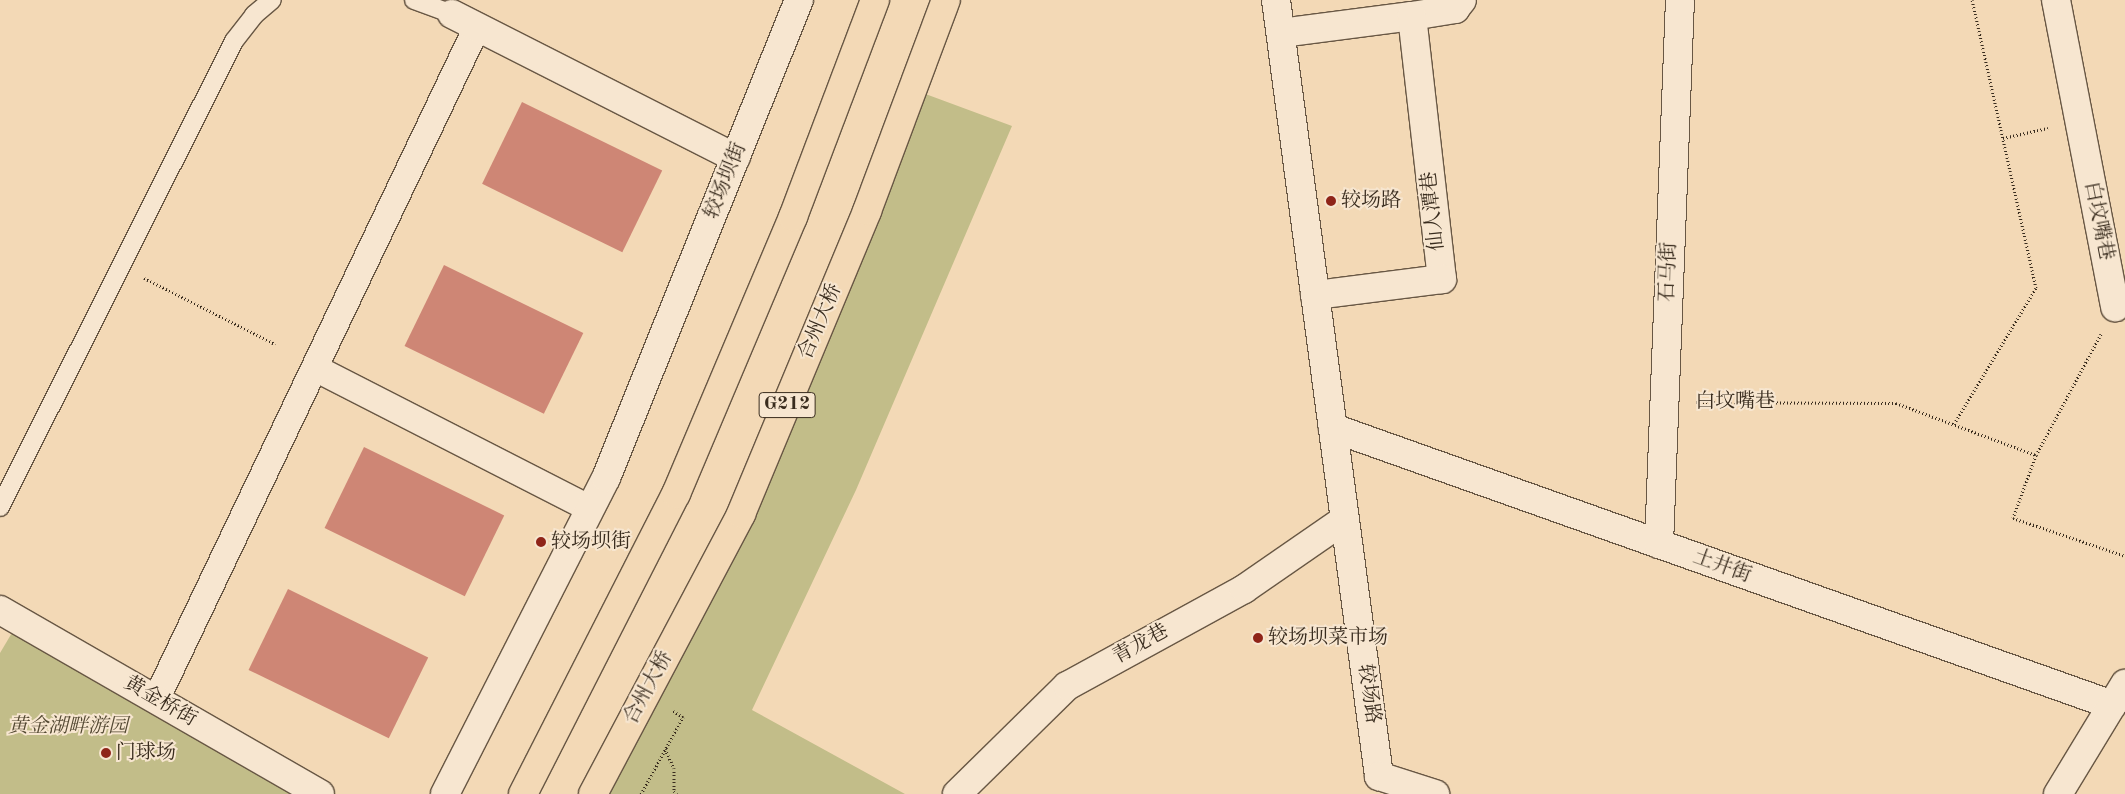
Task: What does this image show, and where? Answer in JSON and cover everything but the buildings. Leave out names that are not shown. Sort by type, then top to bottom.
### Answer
[{"type":"highway","points":[[523,794],[676,494],[793,218],[875,0]]},
{"type":"highway","name":"合州大桥","points":[[593,794],[741,514],[868,212],[946,0]]},
{"type":"street","name":"较场坝街","points":[[445,794],[606,478],[799,0]]},
{"type":"street","name":"较场路","points":[[1276,0],[1380,785]]},
{"type":"street","points":[[1281,33],[1455,9],[1462,0]]},
{"type":"street","name":"石马街","points":[[1659,544],[1680,0]]},
{"type":"street","name":"白坟嘴巷","points":[[2056,0],[2115,307]]},
{"type":"street","points":[[452,14],[736,158]]},
{"type":"street","name":"仙人潭巷","points":[[1315,295],[1442,279],[1412,16]]},
{"type":"street","points":[[156,700],[478,27]]},
{"type":"street","points":[[315,368],[590,509]]},
{"type":"street","name":"土井街","points":[[1333,428],[1659,544],[2119,694]]},
{"type":"street","name":"青龙巷","points":[[957,794],[1067,686],[1244,589],[1344,520]]},
{"type":"street","name":"黄金桥街","points":[[0,610],[320,794]]},
{"type":"street","points":[[2058,794],[2119,694]]},
{"type":"street","points":[[1380,785],[1434,794]]},
{"type":"lane","points":[[0,507],[234,41],[254,15],[272,0]]},
{"type":"lane","points":[[414,0],[452,14]]},
{"type":"path","points":[[1954,424],[2036,288],[1972,0]]},
{"type":"path","points":[[2002,138],[2079,122]]},
{"type":"path","points":[[121,266],[275,344]]},
{"type":"path","points":[[2115,307],[2036,454],[2013,518],[2125,556]]},
{"type":"path","name":"白坟嘴巷","points":[[1664,401],[1896,403],[2036,454]]},
{"type":"path","points":[[641,794],[683,717]]},
{"type":"path","points":[[666,749],[674,768],[674,791],[677,794]]},
{"type":"green space","points":[[912,89],[1012,126],[856,490],[752,710],[905,794],[594,794],[741,514]]},
{"type":"green space","name":"黄金湖畔游园","points":[[19,621],[320,794],[0,794],[0,653]]},
{"type":"place","name":"较场路","points":[[1331,201]]},
{"type":"place","name":"较场坝街","points":[[541,542]]},
{"type":"place","name":"较场坝菜市场","points":[[1258,638]]},
{"type":"place","name":"门球场","points":[[106,753]]}]
